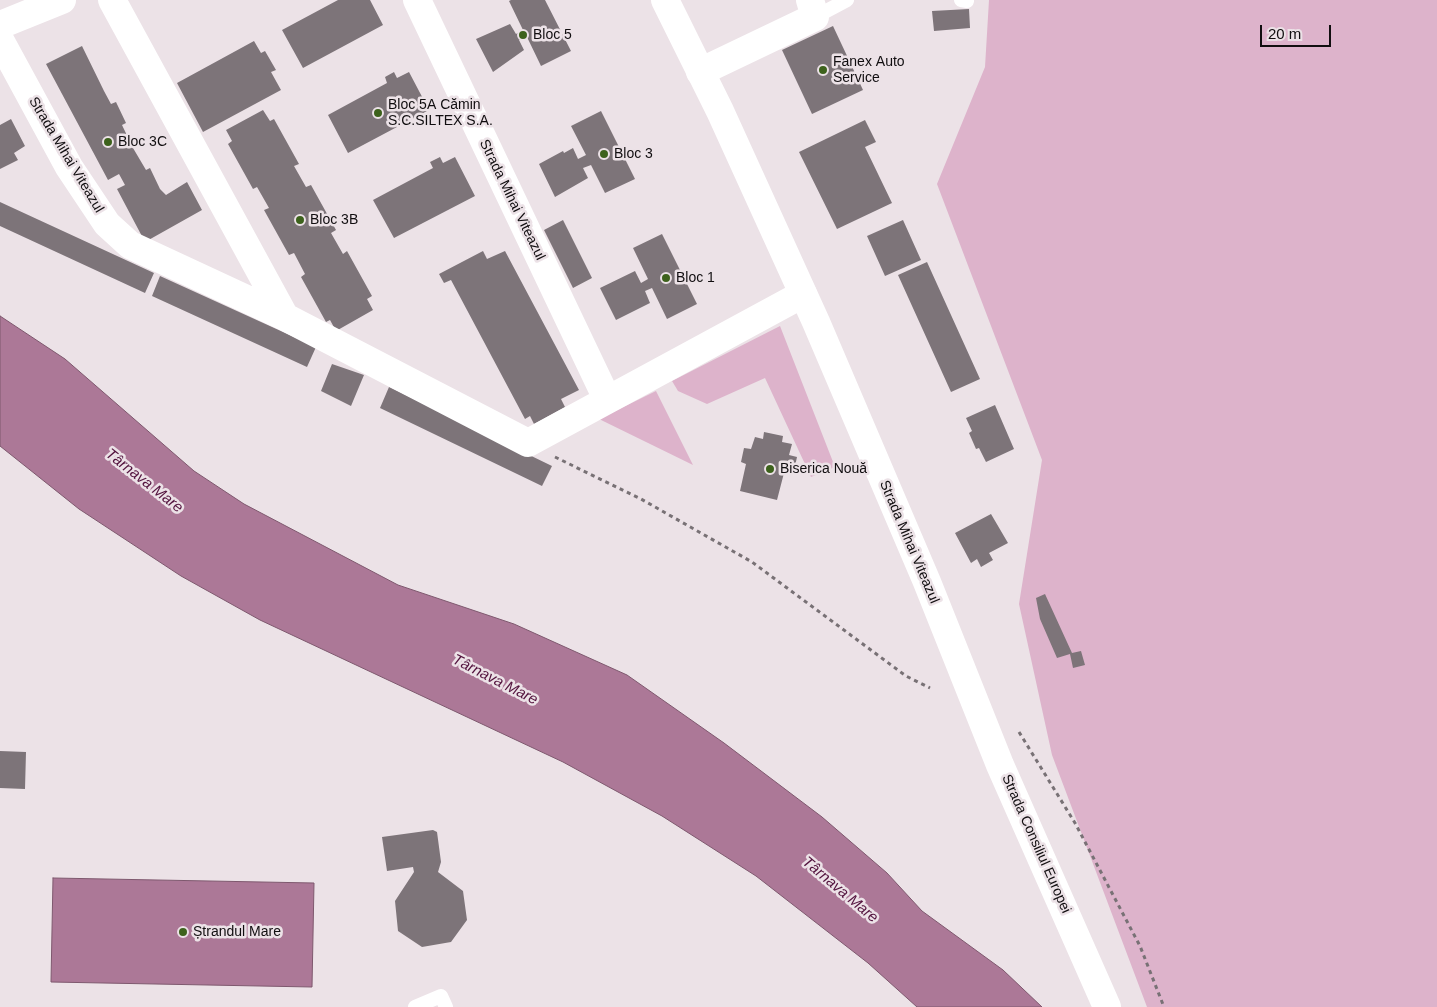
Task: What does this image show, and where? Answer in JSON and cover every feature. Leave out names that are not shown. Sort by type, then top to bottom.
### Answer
[{"type":"main road","points":[[0,25],[62,0]]},
{"type":"main road","points":[[112,0],[285,317]]},
{"type":"main road","name":"Strada Mihai Viteazul","points":[[416,0],[607,399]]},
{"type":"main road","name":"Strada Mihai Viteazul","points":[[665,0],[803,294],[966,680]]},
{"type":"main road","points":[[700,72],[812,8]]},
{"type":"main road","name":"Strada Mihai Viteazul","points":[[0,40],[69,167],[107,224],[130,244],[285,317],[528,443]]},
{"type":"main road","points":[[528,443],[803,294]]},
{"type":"main road","name":"Strada Consiliul Europei","points":[[966,680],[1000,765],[1108,1007]]},
{"type":"lane","points":[[812,8],[847,0]]},
{"type":"lane","points":[[961,0],[967,1]]},
{"type":"lane","points":[[415,1007],[441,996],[446,1007]]},
{"type":"path","points":[[528,443],[641,500],[752,562],[906,676],[930,688]]},
{"type":"path","points":[[1019,732],[1075,823],[1140,946],[1164,1007]]},
{"type":"shaded area","points":[[989,0],[1437,0],[1437,1007],[1147,1007],[1052,755],[1019,604],[1042,460],[937,184],[985,67]]},
{"type":"shaded area","points":[[780,326],[835,467],[811,477],[765,378],[707,404],[678,391],[672,381]]},
{"type":"shaded area","points":[[656,391],[693,465],[599,419]]},
{"type":"water","name":"Târnava Mare","points":[[0,316],[65,359],[194,471],[244,504],[398,585],[514,624],[627,675],[724,743],[822,817],[887,873],[922,911],[1003,970],[1042,1007],[917,1007],[868,963],[756,876],[662,816],[563,762],[260,620],[181,576],[79,509],[0,446]]},
{"type":"water","name":"Ștrandul Mare","points":[[53,878],[314,883],[312,987],[51,982]]},
{"type":"building","points":[[338,0],[370,0],[383,25],[303,68],[282,30]]},
{"type":"building","name":"Bloc 5","points":[[545,0],[571,51],[541,66],[527,37],[519,40],[524,50],[493,72],[476,39],[510,24],[516,34],[523,30],[509,1]]},
{"type":"building","points":[[969,9],[970,28],[934,31],[932,11]]},
{"type":"building","name":"Fanex Auto Service","points":[[833,26],[863,90],[812,114],[782,50]]},
{"type":"building","points":[[254,41],[261,53],[265,51],[276,70],[271,72],[281,90],[203,132],[177,83]]},
{"type":"building","name":"Bloc 3C","points":[[82,46],[111,104],[116,102],[126,123],[122,125],[146,170],[150,168],[160,189],[166,195],[187,182],[202,210],[145,242],[117,189],[125,185],[119,174],[108,180],[46,64]]},
{"type":"building","name":"Bloc 5A Cămin S.C.SILTEX S.A.","points":[[394,72],[397,78],[409,72],[429,110],[348,153],[328,115],[387,83],[385,77]]},
{"type":"building","name":"Bloc 3B","points":[[263,110],[270,121],[274,119],[299,164],[294,166],[306,187],[311,185],[336,230],[331,233],[343,254],[347,251],[372,296],[367,299],[373,310],[336,331],[330,320],[326,322],[301,277],[305,274],[294,253],[289,255],[264,210],[269,208],[257,187],[253,189],[228,144],[232,141],[226,130]]},
{"type":"building","name":"Bloc 3","points":[[601,111],[635,179],[605,193],[591,165],[583,168],[588,178],[555,197],[539,164],[563,151],[564,153],[573,148],[578,159],[586,155],[571,126]]},
{"type":"building","points":[[11,119],[25,146],[14,153],[18,160],[0,169],[0,125]]},
{"type":"building","points":[[865,120],[876,142],[865,147],[892,203],[837,229],[799,152]]},
{"type":"building","points":[[440,157],[443,163],[455,157],[475,196],[394,238],[373,200],[433,168],[430,162]]},
{"type":"building","points":[[0,202],[154,273],[145,293],[0,226]]},
{"type":"building","points":[[563,220],[592,278],[573,288],[544,230]]},
{"type":"building","points":[[903,220],[921,260],[885,276],[867,236]]},
{"type":"building","name":"Bloc 1","points":[[662,234],[697,304],[667,319],[652,288],[645,291],[650,303],[616,320],[600,288],[635,271],[641,283],[648,279],[633,248]]},
{"type":"building","points":[[483,251],[487,259],[505,251],[579,390],[561,399],[565,407],[534,424],[530,416],[525,419],[451,280],[444,283],[439,274]]},
{"type":"building","points":[[927,262],[980,379],[951,392],[898,275]]},
{"type":"building","points":[[160,276],[316,347],[307,367],[152,296]]},
{"type":"building","points":[[332,364],[364,375],[351,406],[321,391]]},
{"type":"building","points":[[389,387],[552,466],[542,486],[380,408]]},
{"type":"building","points":[[995,405],[1014,449],[986,462],[979,448],[976,449],[969,433],[972,431],[966,418]]},
{"type":"building","name":"Biserica Nouă","points":[[764,432],[783,436],[782,442],[792,444],[789,455],[797,457],[793,475],[784,473],[777,500],[740,491],[746,464],[741,462],[744,448],[751,449],[755,437],[763,439]]},
{"type":"building","points":[[991,514],[1008,543],[989,553],[993,560],[981,567],[977,559],[971,563],[955,533]]},
{"type":"building","points":[[1045,594],[1072,653],[1081,651],[1085,665],[1073,668],[1070,654],[1057,658],[1040,619],[1036,598]]},
{"type":"building","points":[[0,751],[26,752],[25,789],[0,788]]},
{"type":"building","points":[[433,830],[437,832],[441,862],[438,872],[463,891],[467,920],[451,942],[422,947],[398,931],[395,901],[414,872],[413,867],[387,871],[382,837]]},
{"type":"place","name":"Bloc 5","points":[[523,35]]},
{"type":"place","name":"Fanex Auto Service","points":[[823,70]]},
{"type":"place","name":"Bloc 5A Cămin S.C.SILTEX S.A.","points":[[378,113]]},
{"type":"place","name":"Bloc 3C","points":[[108,142]]},
{"type":"place","name":"Bloc 3","points":[[604,154]]},
{"type":"place","name":"Bloc 3B","points":[[300,220]]},
{"type":"place","name":"Bloc 1","points":[[666,278]]},
{"type":"place","name":"Biserica Nouă","points":[[770,469]]},
{"type":"place","name":"Ștrandul Mare","points":[[183,932]]}]
